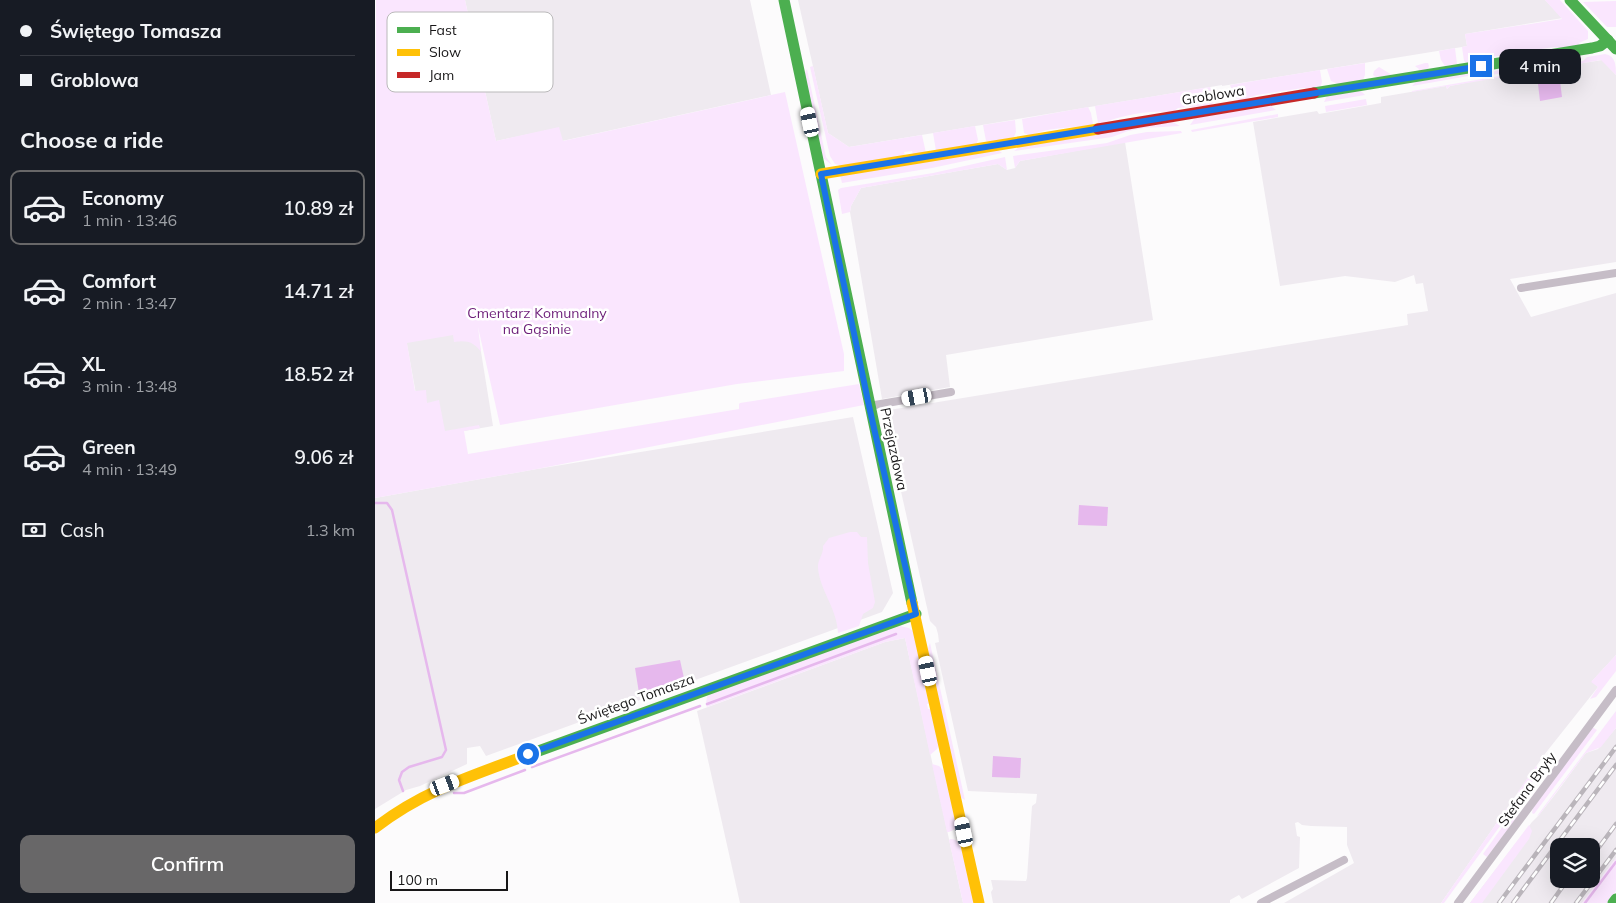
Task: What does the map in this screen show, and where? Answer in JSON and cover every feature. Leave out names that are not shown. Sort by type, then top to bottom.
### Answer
[{"type":"street","name":"Przejazdowa","points":[[784,0],[869,406],[979,903]]},
{"type":"street","points":[[1570,0],[1616,50]]},
{"type":"street","name":"Groblowa","points":[[821,174],[1592,48],[1600,46],[1607,40]]},
{"type":"street","points":[[1521,288],[1616,273]]},
{"type":"street","points":[[869,406],[951,392]]},
{"type":"street","name":"Świętego Tomasza","points":[[375,828],[415,799],[445,785],[916,614]]},
{"type":"street","name":"Stefana Bryły","points":[[1458,903],[1616,690]]},
{"type":"street","points":[[1261,903],[1344,860]]},
{"type":"street","points":[[1613,903],[1616,898]]},
{"type":"shaded area","points":[[465,0],[750,0],[771,95],[562,141],[558,128],[496,141],[485,92],[553,92],[553,12],[468,12]]},
{"type":"shaded area","points":[[798,0],[1545,0],[1563,18],[1465,34],[1467,46],[1462,47],[849,147],[828,133]]},
{"type":"shaded area","points":[[1602,60],[1616,75],[1616,262],[1510,279],[1531,317],[1616,293],[1616,655],[1592,681],[1598,687],[1544,755],[1441,903],[1284,903],[1354,863],[1347,845],[1347,827],[1311,826],[1302,825],[1298,822],[1295,823],[1297,836],[1300,837],[1299,868],[1242,899],[1239,895],[1230,900],[1230,903],[993,903],[991,880],[1026,881],[1032,806],[1036,803],[1037,794],[968,791],[935,643],[939,642],[938,634],[936,627],[930,621],[883,411],[1408,325],[1407,314],[1428,311],[1423,283],[1416,284],[1414,275],[1395,282],[1345,276],[1280,286],[1253,122],[1317,111],[1319,114],[1370,105],[1381,103],[1381,97],[1446,86],[1447,89],[1450,86],[1485,79]]},
{"type":"shaded area","points":[[1560,81],[1562,97],[1540,101],[1538,84]]},
{"type":"shaded area","points":[[1125,142],[1153,320],[946,355],[950,387],[882,399],[850,212],[851,206],[861,188],[998,164],[1007,170],[1015,168],[1020,161]]},
{"type":"shaded area","points":[[477,327],[493,426],[424,438],[406,339]]},
{"type":"shaded area","points":[[853,417],[893,593],[882,612],[486,756],[480,746],[467,748],[467,764],[420,786],[406,790],[375,809],[375,498],[537,469]]},
{"type":"shaded area","points":[[1079,505],[1108,507],[1107,526],[1078,525]]},
{"type":"shaded area","points":[[905,638],[963,903],[740,903],[697,711],[885,642]]},
{"type":"shaded area","points":[[680,660],[684,678],[639,693],[635,668]]},
{"type":"shaded area","points":[[1616,728],[1616,858],[1600,879],[1600,838],[1550,838],[1550,888],[1593,888],[1582,903],[1470,903],[1557,792],[1586,753],[1598,749]]},
{"type":"shaded area","points":[[993,756],[1021,758],[1020,778],[992,777]]},
{"type":"green space","name":"Cmentarz Komunalny na Gąsinie","points":[[376,0],[465,0],[468,12],[387,12],[387,92],[485,92],[496,141],[559,127],[563,141],[785,92],[844,354],[844,371],[737,384],[500,425],[478,327],[481,352],[470,342],[454,342],[453,335],[407,343],[415,391],[426,390],[427,403],[439,400],[445,431],[479,425],[480,428],[464,431],[468,454],[739,409],[740,403],[859,384],[864,405],[537,469],[375,498]]},
{"type":"green space","points":[[1545,0],[1560,0],[1588,31],[1588,39],[1579,43],[1580,46],[1567,49],[1554,47],[1484,58],[1468,64],[1464,61],[1462,47],[1467,46],[1465,34],[1562,19]]},
{"type":"green space","points":[[1616,1],[1616,27],[1607,27],[1583,2]]},
{"type":"green space","points":[[1455,48],[1457,64],[1445,66],[1439,51]]},
{"type":"green space","points":[[1605,54],[1613,59],[1616,75],[1601,60],[1450,86],[1447,89],[1446,86],[1412,92],[1547,68],[1560,63],[1583,61],[1587,57]]},
{"type":"green space","points":[[1578,57],[1583,58],[1567,62],[1558,62],[1469,79],[1499,70]]},
{"type":"green space","points":[[1365,63],[1363,80],[1340,85],[1331,81],[1327,69]]},
{"type":"green space","points":[[1428,63],[1429,66],[1427,71],[1379,79],[1373,75],[1374,71],[1379,67],[1392,75],[1418,71],[1419,69],[1415,66]]},
{"type":"green space","points":[[813,66],[828,133],[849,147],[922,135],[926,153],[913,155],[912,151],[904,152],[905,156],[839,167],[839,165],[835,164],[830,156],[810,67]]},
{"type":"green space","points":[[1499,68],[1474,75],[1412,86],[1417,81]]},
{"type":"green space","points":[[807,69],[826,157],[832,165],[823,158],[804,74]]},
{"type":"green space","points":[[1320,70],[1322,82],[1320,88],[1317,89],[1303,88],[1257,95],[1240,101],[1234,96],[1230,85]]},
{"type":"green space","points":[[1210,87],[1214,97],[1212,105],[1178,108],[1171,113],[1135,114],[1101,124],[1098,123],[1095,106]]},
{"type":"green space","points":[[1361,91],[1365,95],[1324,102],[1327,96]]},
{"type":"green space","points":[[1366,99],[1367,105],[1326,112],[1325,106]]},
{"type":"green space","points":[[1271,106],[1276,110],[1190,125],[1195,118]]},
{"type":"green space","points":[[1088,107],[1093,124],[1046,130],[1030,136],[1024,133],[1022,119]]},
{"type":"green space","points":[[1278,114],[1278,117],[1192,132],[1191,130]]},
{"type":"green space","points":[[1015,120],[1016,132],[1014,137],[990,142],[986,141],[983,125]]},
{"type":"green space","points":[[1173,122],[1180,126],[1144,128],[1112,137],[1014,151],[1021,146]]},
{"type":"green space","points":[[975,126],[978,140],[976,145],[936,151],[933,133]]},
{"type":"green space","points":[[1181,131],[1182,133],[1020,161],[1015,168],[1013,156],[1107,143],[1130,135],[1147,132]]},
{"type":"green space","points":[[998,150],[1002,153],[932,168],[842,183],[840,175]]},
{"type":"green space","points":[[1005,157],[1007,170],[998,164],[861,188],[851,206],[850,212],[842,214],[838,190],[841,188],[933,173]]},
{"type":"green space","points":[[857,532],[861,537],[867,537],[868,563],[875,602],[873,608],[863,614],[859,626],[838,633],[835,616],[819,576],[818,565],[823,552],[823,546],[829,538]]},
{"type":"green space","points":[[900,626],[909,628],[914,632],[931,703],[927,704],[928,709],[932,709],[939,744],[937,749],[930,755],[905,638],[885,642],[707,707],[706,704],[896,634],[706,703],[710,693]]},
{"type":"green space","points":[[930,643],[965,800],[960,797],[927,651]]},
{"type":"green space","points":[[1616,655],[1616,671],[1596,697],[1590,699],[1598,687],[1591,682]]},
{"type":"green space","points":[[1616,711],[1616,728],[1601,747],[1586,753],[1537,816]]},
{"type":"green space","points":[[1592,727],[1597,730],[1534,814],[1532,813],[1533,808]]},
{"type":"green space","points":[[932,764],[939,766],[946,773],[956,824],[955,829],[949,832],[947,832]]},
{"type":"green space","points":[[1536,766],[1541,770],[1523,795],[1518,792]]},
{"type":"green space","points":[[1507,808],[1511,811],[1444,903],[1441,903]]},
{"type":"green space","points":[[1513,812],[1516,816],[1515,820],[1487,857],[1483,854]]},
{"type":"green space","points":[[1529,825],[1532,831],[1529,839],[1482,903],[1470,903]]},
{"type":"green space","points":[[949,840],[956,840],[963,848],[975,903],[963,903]]},
{"type":"green space","points":[[1616,858],[1616,891],[1607,903],[1582,903],[1593,888],[1600,888],[1600,879]]},
{"type":"waterway","points":[[375,503],[387,503],[392,510],[446,750],[442,757],[409,767],[402,772],[399,780],[403,791]]},
{"type":"waterway","points":[[707,704],[896,634]]},
{"type":"waterway","points":[[532,767],[700,706]]},
{"type":"waterway","points":[[454,793],[464,793],[525,770]]},
{"type":"waterway","points":[[1585,903],[1616,862]]},
{"type":"railway","points":[[1499,903],[1616,747]]},
{"type":"railway","points":[[1513,903],[1616,765]]},
{"type":"railway","points":[[1600,846],[1616,824]]},
{"type":"railway","points":[[1576,903],[1616,850]]},
{"type":"railway","points":[[1551,903],[1562,888]]},
{"type":"traffic: fast","points":[[784,0],[912,603]]},
{"type":"traffic: fast","points":[[1570,0],[1616,49]]},
{"type":"traffic: fast","points":[[1314,93],[1592,48],[1600,46],[1608,40]]},
{"type":"traffic: fast","points":[[533,753],[916,614]]},
{"type":"traffic: fast","points":[[1613,903],[1616,899]]},
{"type":"traffic: slow","points":[[821,174],[1098,129]]},
{"type":"traffic: slow","points":[[912,603],[979,903]]},
{"type":"traffic: slow","points":[[375,828],[412,803],[431,793],[533,753]]},
{"type":"traffic: jam","points":[[1098,129],[1314,93]]},
{"type":"route","points":[[528,754],[916,614],[885,481],[821,174],[1481,66]]}]
